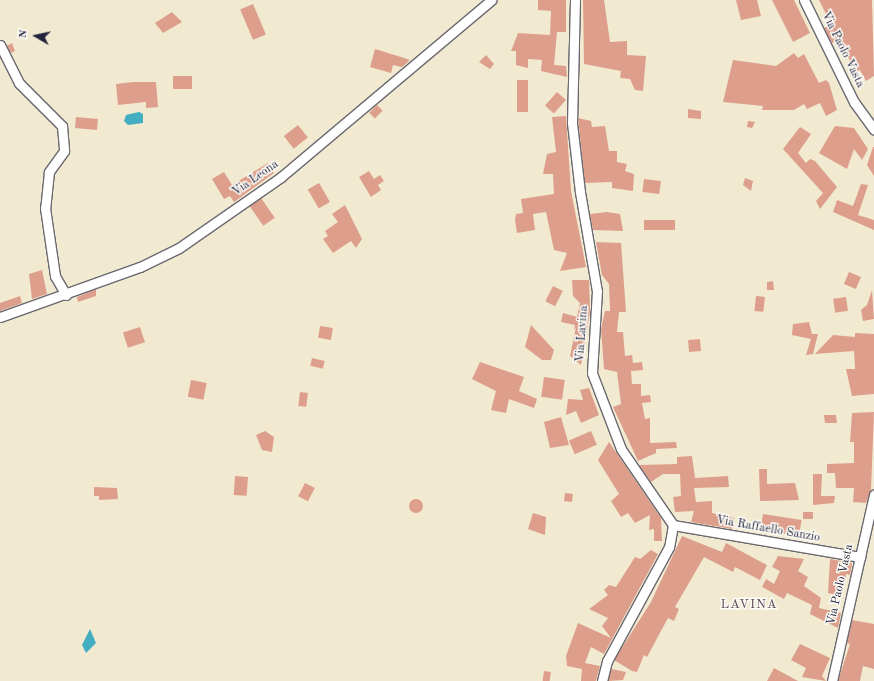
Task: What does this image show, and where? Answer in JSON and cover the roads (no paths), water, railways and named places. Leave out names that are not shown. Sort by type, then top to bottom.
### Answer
[{"type":"street","name":"Via Leona","points":[[0,318],[140,267],[205,231],[281,177],[491,0]]},
{"type":"street","name":"Via Lavina","points":[[575,0],[572,123],[580,192],[597,291],[592,373],[621,449],[673,525]]},
{"type":"street","name":"Via Paolo Vasta","points":[[804,0],[854,102],[874,130]]},
{"type":"street","points":[[0,45],[19,83],[62,126],[64,151],[45,184],[45,213],[54,276],[66,295]]},
{"type":"street","name":"Via Paolo Vasta","points":[[832,681],[874,495]]},
{"type":"street","points":[[602,681],[608,661],[665,554],[673,525]]},
{"type":"street","name":"Via Raffaello Sanzio","points":[[673,525],[860,557]]},
{"type":"water","points":[[139,112],[143,114],[143,123],[128,125],[124,121],[126,115]]},
{"type":"water","points":[[90,629],[96,643],[86,653],[82,645]]},
{"type":"district","name":"LAVINA","points":[[749,605]]}]
